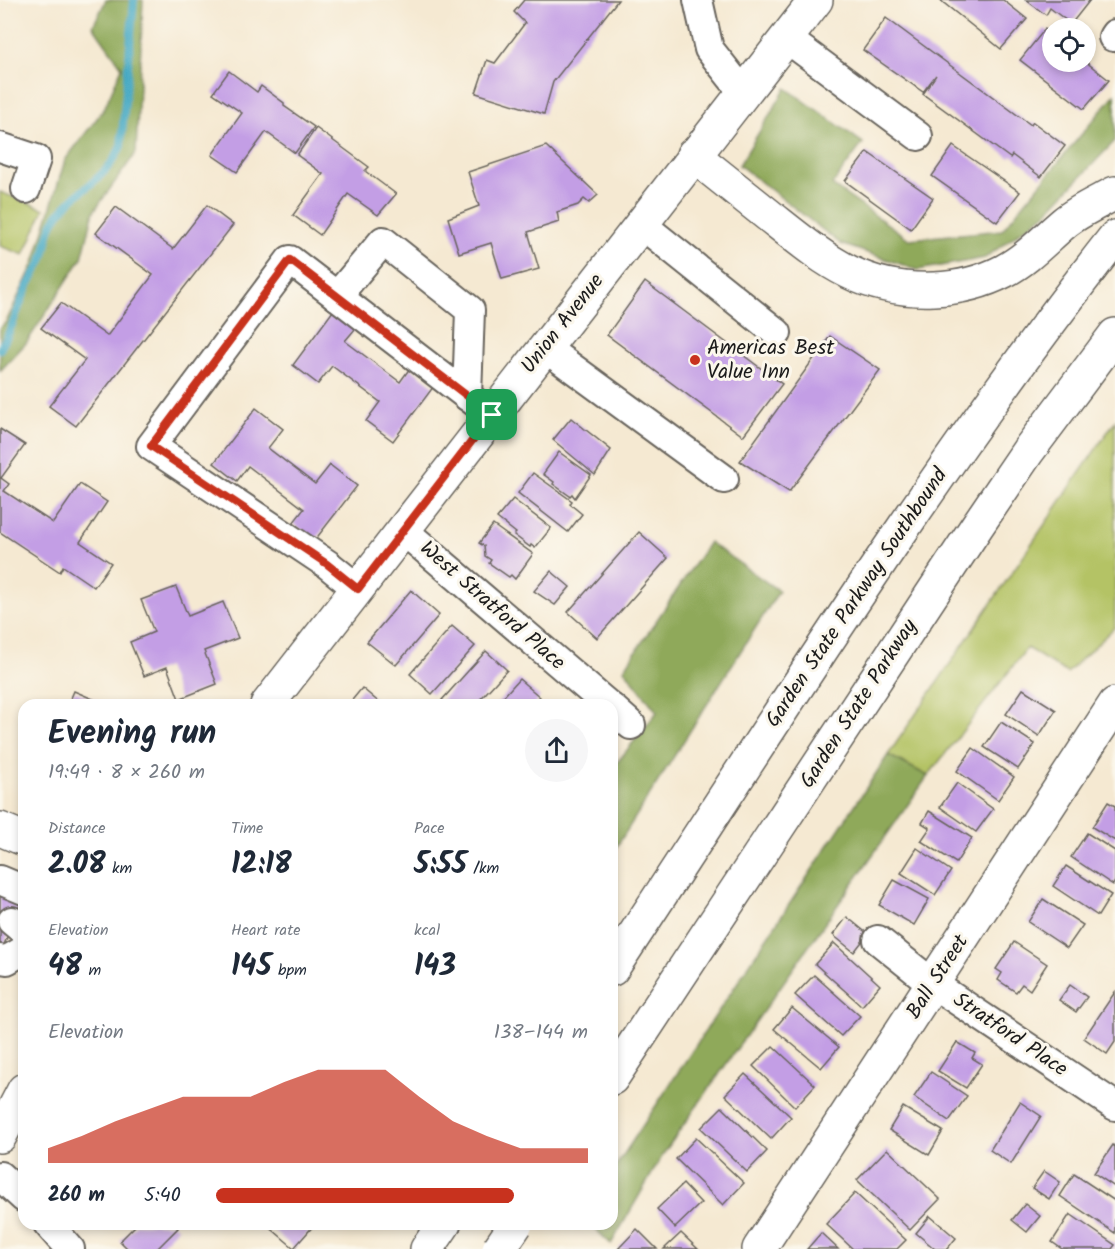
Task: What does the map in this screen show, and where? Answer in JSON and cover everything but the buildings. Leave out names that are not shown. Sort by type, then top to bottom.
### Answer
[{"type":"main road","name":"Union Avenue","points":[[272,699],[404,531],[480,405],[544,348],[816,0]]},
{"type":"main road","points":[[693,155],[823,257],[859,277],[899,289],[943,289],[974,283],[1002,272],[1020,261],[1066,221],[1115,193]]},
{"type":"main road","name":"Garden State Parkway Southbound","points":[[618,960],[934,482],[1037,338],[1115,237]]},
{"type":"main road","name":"Garden State Parkway","points":[[618,1069],[977,526],[1028,451],[1115,335]]},
{"type":"main road","name":"Ball Street","points":[[759,1249],[1113,712]]},
{"type":"main road","points":[[0,828],[18,836]]},
{"type":"main road","points":[[0,1136],[18,1102]]},
{"type":"main road","points":[[505,1230],[525,1249]]},
{"type":"main road","points":[[499,1249],[512,1230]]},
{"type":"street","points":[[698,0],[709,49],[743,92]]},
{"type":"street","points":[[786,38],[918,136]]},
{"type":"street","points":[[0,147],[36,159],[26,189]]},
{"type":"street","points":[[641,224],[777,333]]},
{"type":"street","points":[[337,296],[383,241],[470,310],[480,405]]},
{"type":"street","points":[[358,589],[327,564],[151,446],[290,260],[480,405]]},
{"type":"street","points":[[544,348],[723,480]]},
{"type":"street","name":"West Stratford Place","points":[[404,531],[601,699]]},
{"type":"street","points":[[0,880],[18,888]]},
{"type":"street","name":"Stratford Place","points":[[878,940],[933,984],[1115,1106]]},
{"type":"street","points":[[0,959],[7,960],[18,954]]},
{"type":"street","points":[[0,1176],[18,1192]]},
{"type":"street","points":[[53,1230],[70,1249]]},
{"type":"green space","points":[[106,0],[143,0],[136,153],[94,211],[82,258],[27,342],[0,371],[0,328],[6,322],[34,263],[65,160],[104,109],[122,67],[93,26]]},
{"type":"green space","points":[[786,88],[863,143],[832,185],[909,239],[1002,230],[1115,94],[1115,141],[1046,213],[985,258],[918,270],[841,244],[739,165]]},
{"type":"green space","points":[[0,192],[44,209],[24,255],[0,246]]},
{"type":"green space","points":[[1115,421],[1115,627],[1067,673],[1027,648],[928,776],[888,755]]},
{"type":"green space","points":[[709,542],[779,591],[618,845],[618,761],[657,712],[624,669]]},
{"type":"green space","points":[[888,755],[928,776],[664,1153],[611,1244],[596,1230],[618,1230],[618,1163]]},
{"type":"waterway","points":[[0,349],[28,286],[42,261],[54,221],[70,202],[107,169],[121,146],[134,0]]},
{"type":"place","name":"Americas Best Value Inn","points":[[695,360]]},
{"type":"route","points":[[290,260],[492,415],[358,589],[327,564],[151,446],[290,260]]}]
